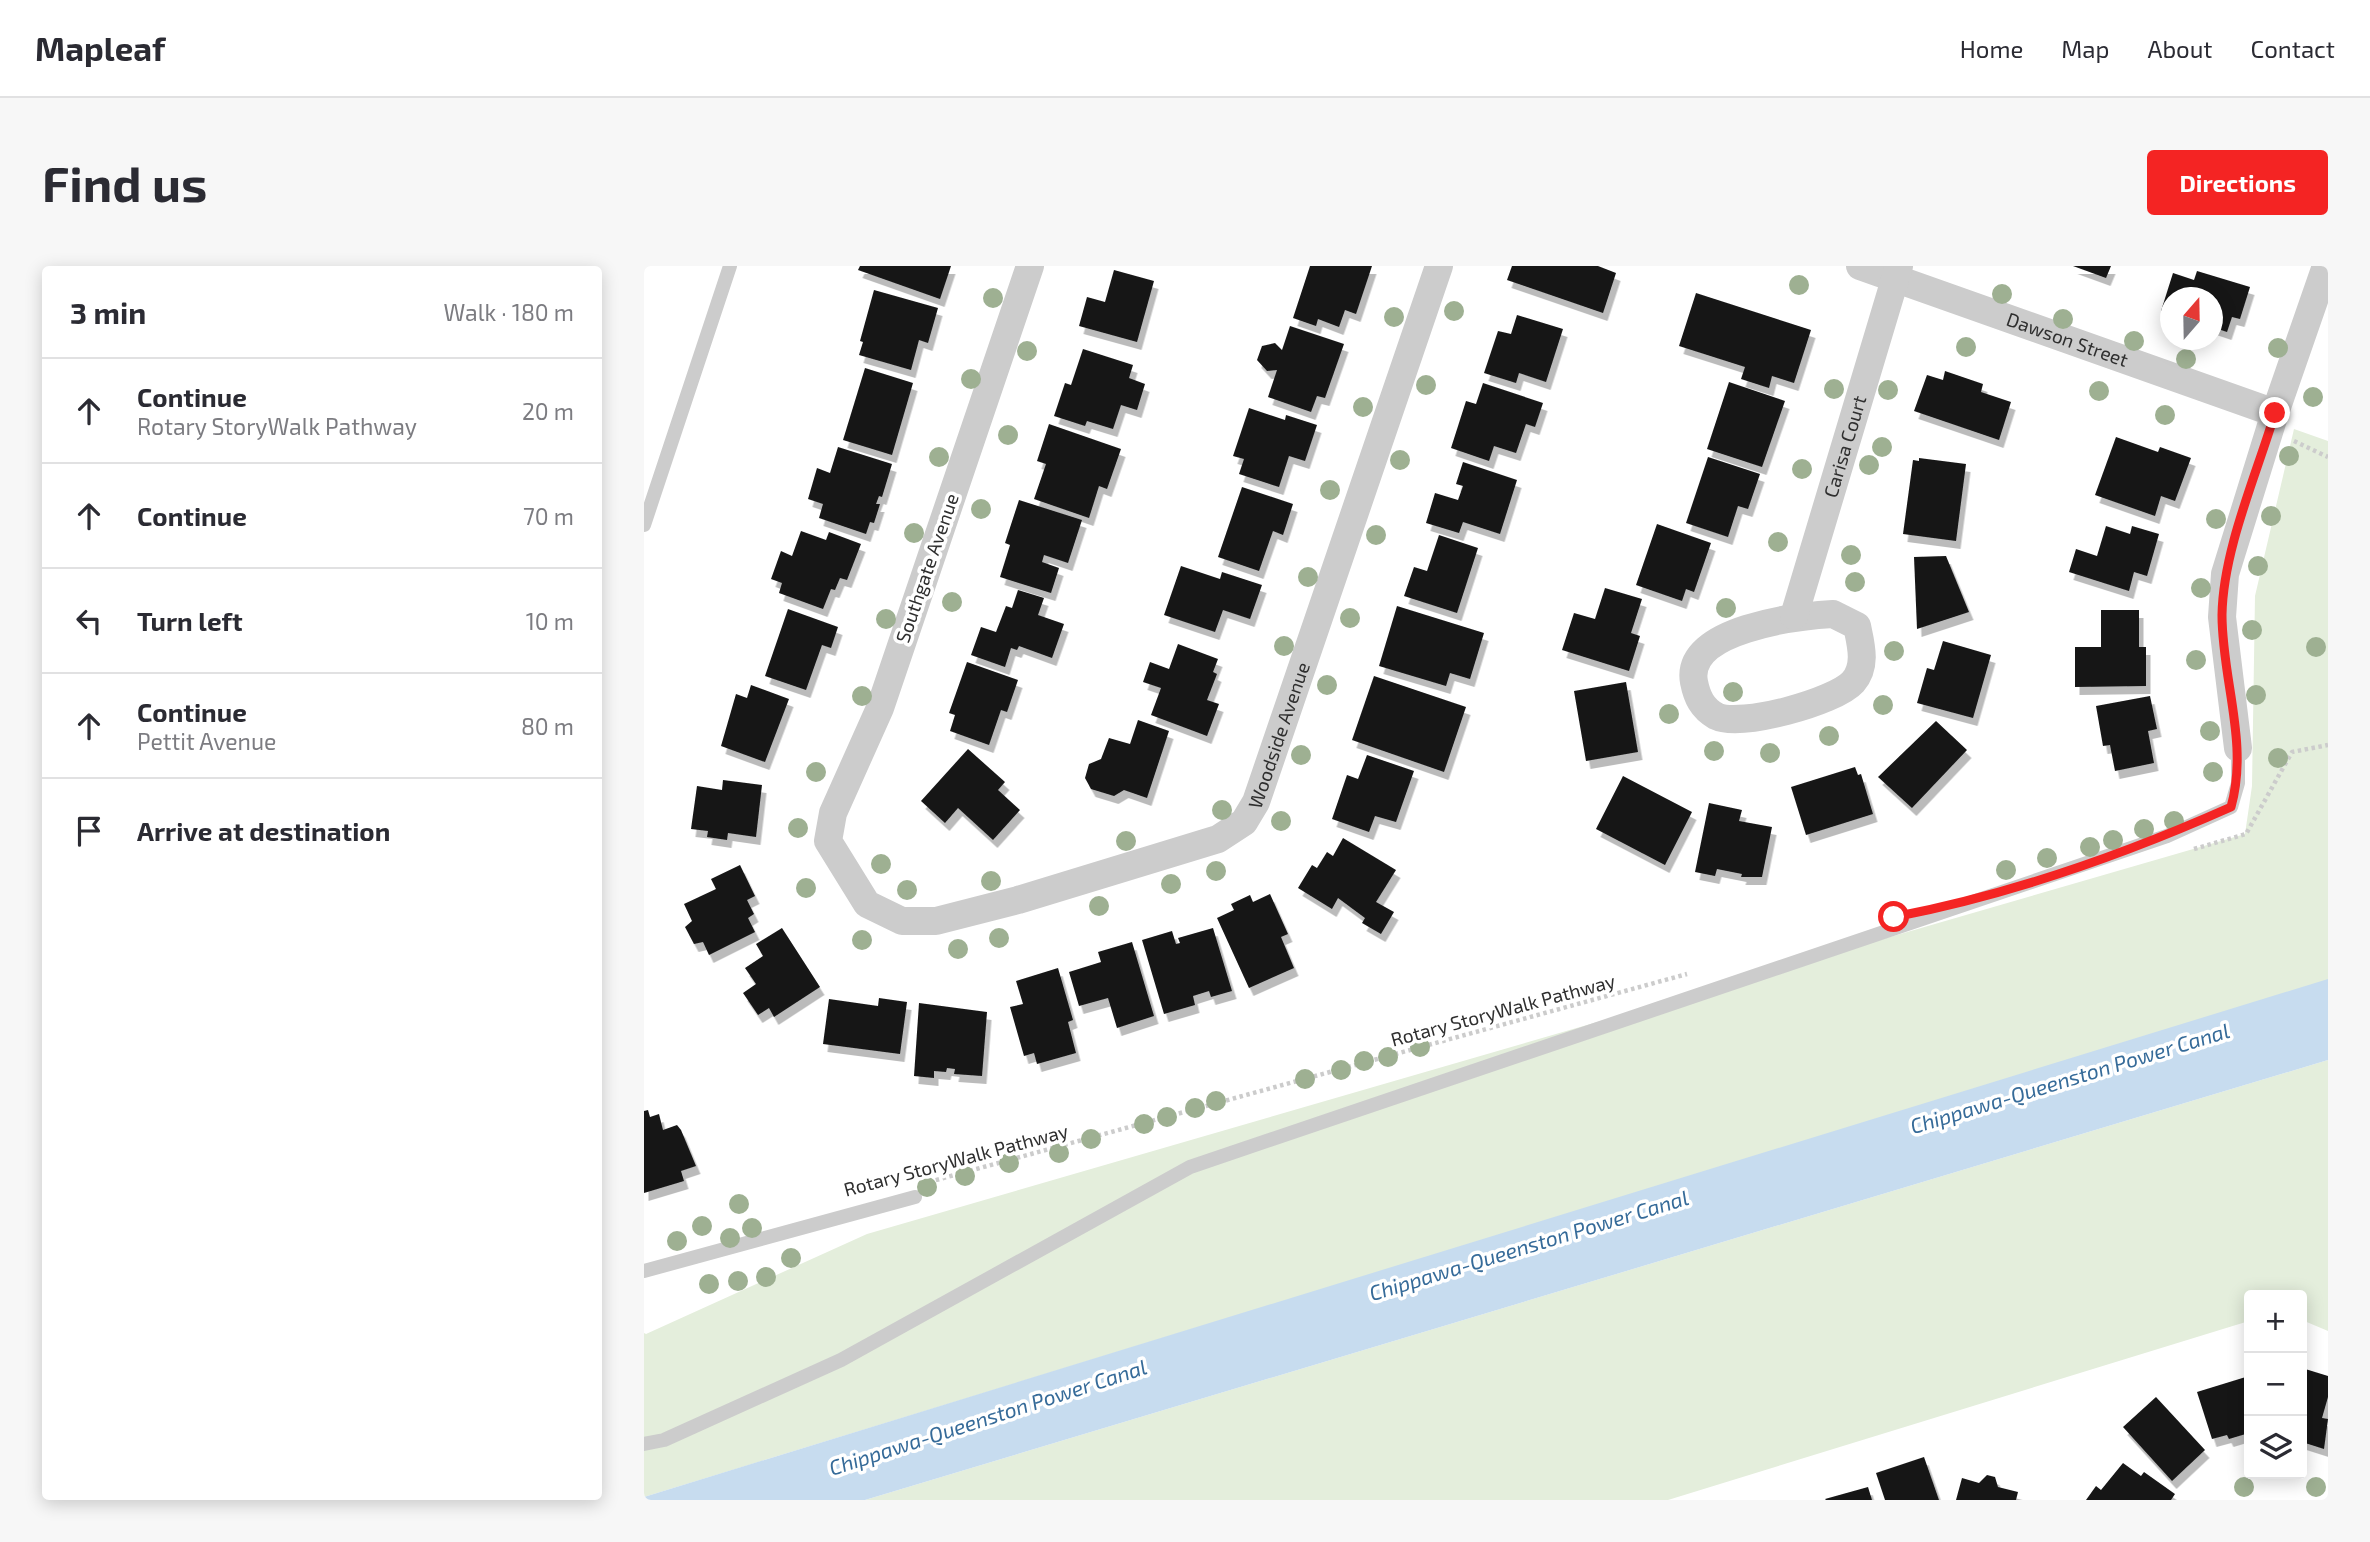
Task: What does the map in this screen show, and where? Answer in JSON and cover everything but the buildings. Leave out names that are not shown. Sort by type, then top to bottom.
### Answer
[{"type":"street","name":"Southgate Avenue","points":[[841,866],[828,841],[832,813],[880,708],[1030,266]]},
{"type":"street","name":"Woodside Avenue","points":[[841,866],[867,904],[902,921],[936,921],[1018,900],[1218,839],[1244,822],[1256,802],[1439,266]]},
{"type":"street","name":"Dawson Street","points":[[1860,266],[1897,272],[2272,423]]},
{"type":"street","points":[[2238,748],[2222,617],[2225,574],[2272,423],[2326,266]]},
{"type":"street","name":"Carisa Court","points":[[1794,616],[1897,272]]},
{"type":"street","points":[[1833,614],[1857,626],[1863,658],[1852,683],[1822,699],[1752,720],[1718,717],[1698,700],[1693,677],[1699,654],[1718,641],[1794,616],[1833,614]]},
{"type":"lane","points":[[644,525],[730,266]]},
{"type":"lane","points":[[644,1444],[664,1440],[841,1360],[1190,1167],[2166,836],[2231,807],[2238,783],[2238,748]]},
{"type":"lane","points":[[644,1271],[917,1191]]},
{"type":"path","points":[[2272,423],[2328,457]]},
{"type":"path","points":[[2182,853],[2246,834],[2292,752],[2328,745]]},
{"type":"path","name":"Rotary StoryWalk Pathway","points":[[917,1191],[1693,972]]},
{"type":"green space","points":[[2294,429],[2328,441],[2328,981],[644,1497],[644,1333],[867,1234],[2245,834],[2252,786],[2255,596]]},
{"type":"green space","points":[[2328,1060],[2328,1331],[2307,1322],[2307,1290],[2244,1290],[2244,1323],[1668,1500],[865,1500]]},
{"type":"water","name":"Chippawa-Queenston Power Canal","points":[[2328,979],[2328,1060],[865,1500],[644,1500],[644,1497]]},
{"type":"route","points":[[1894,917],[1970,902],[2166,836],[2231,807],[2238,783],[2238,748],[2222,617],[2225,574],[2275,413]]}]
